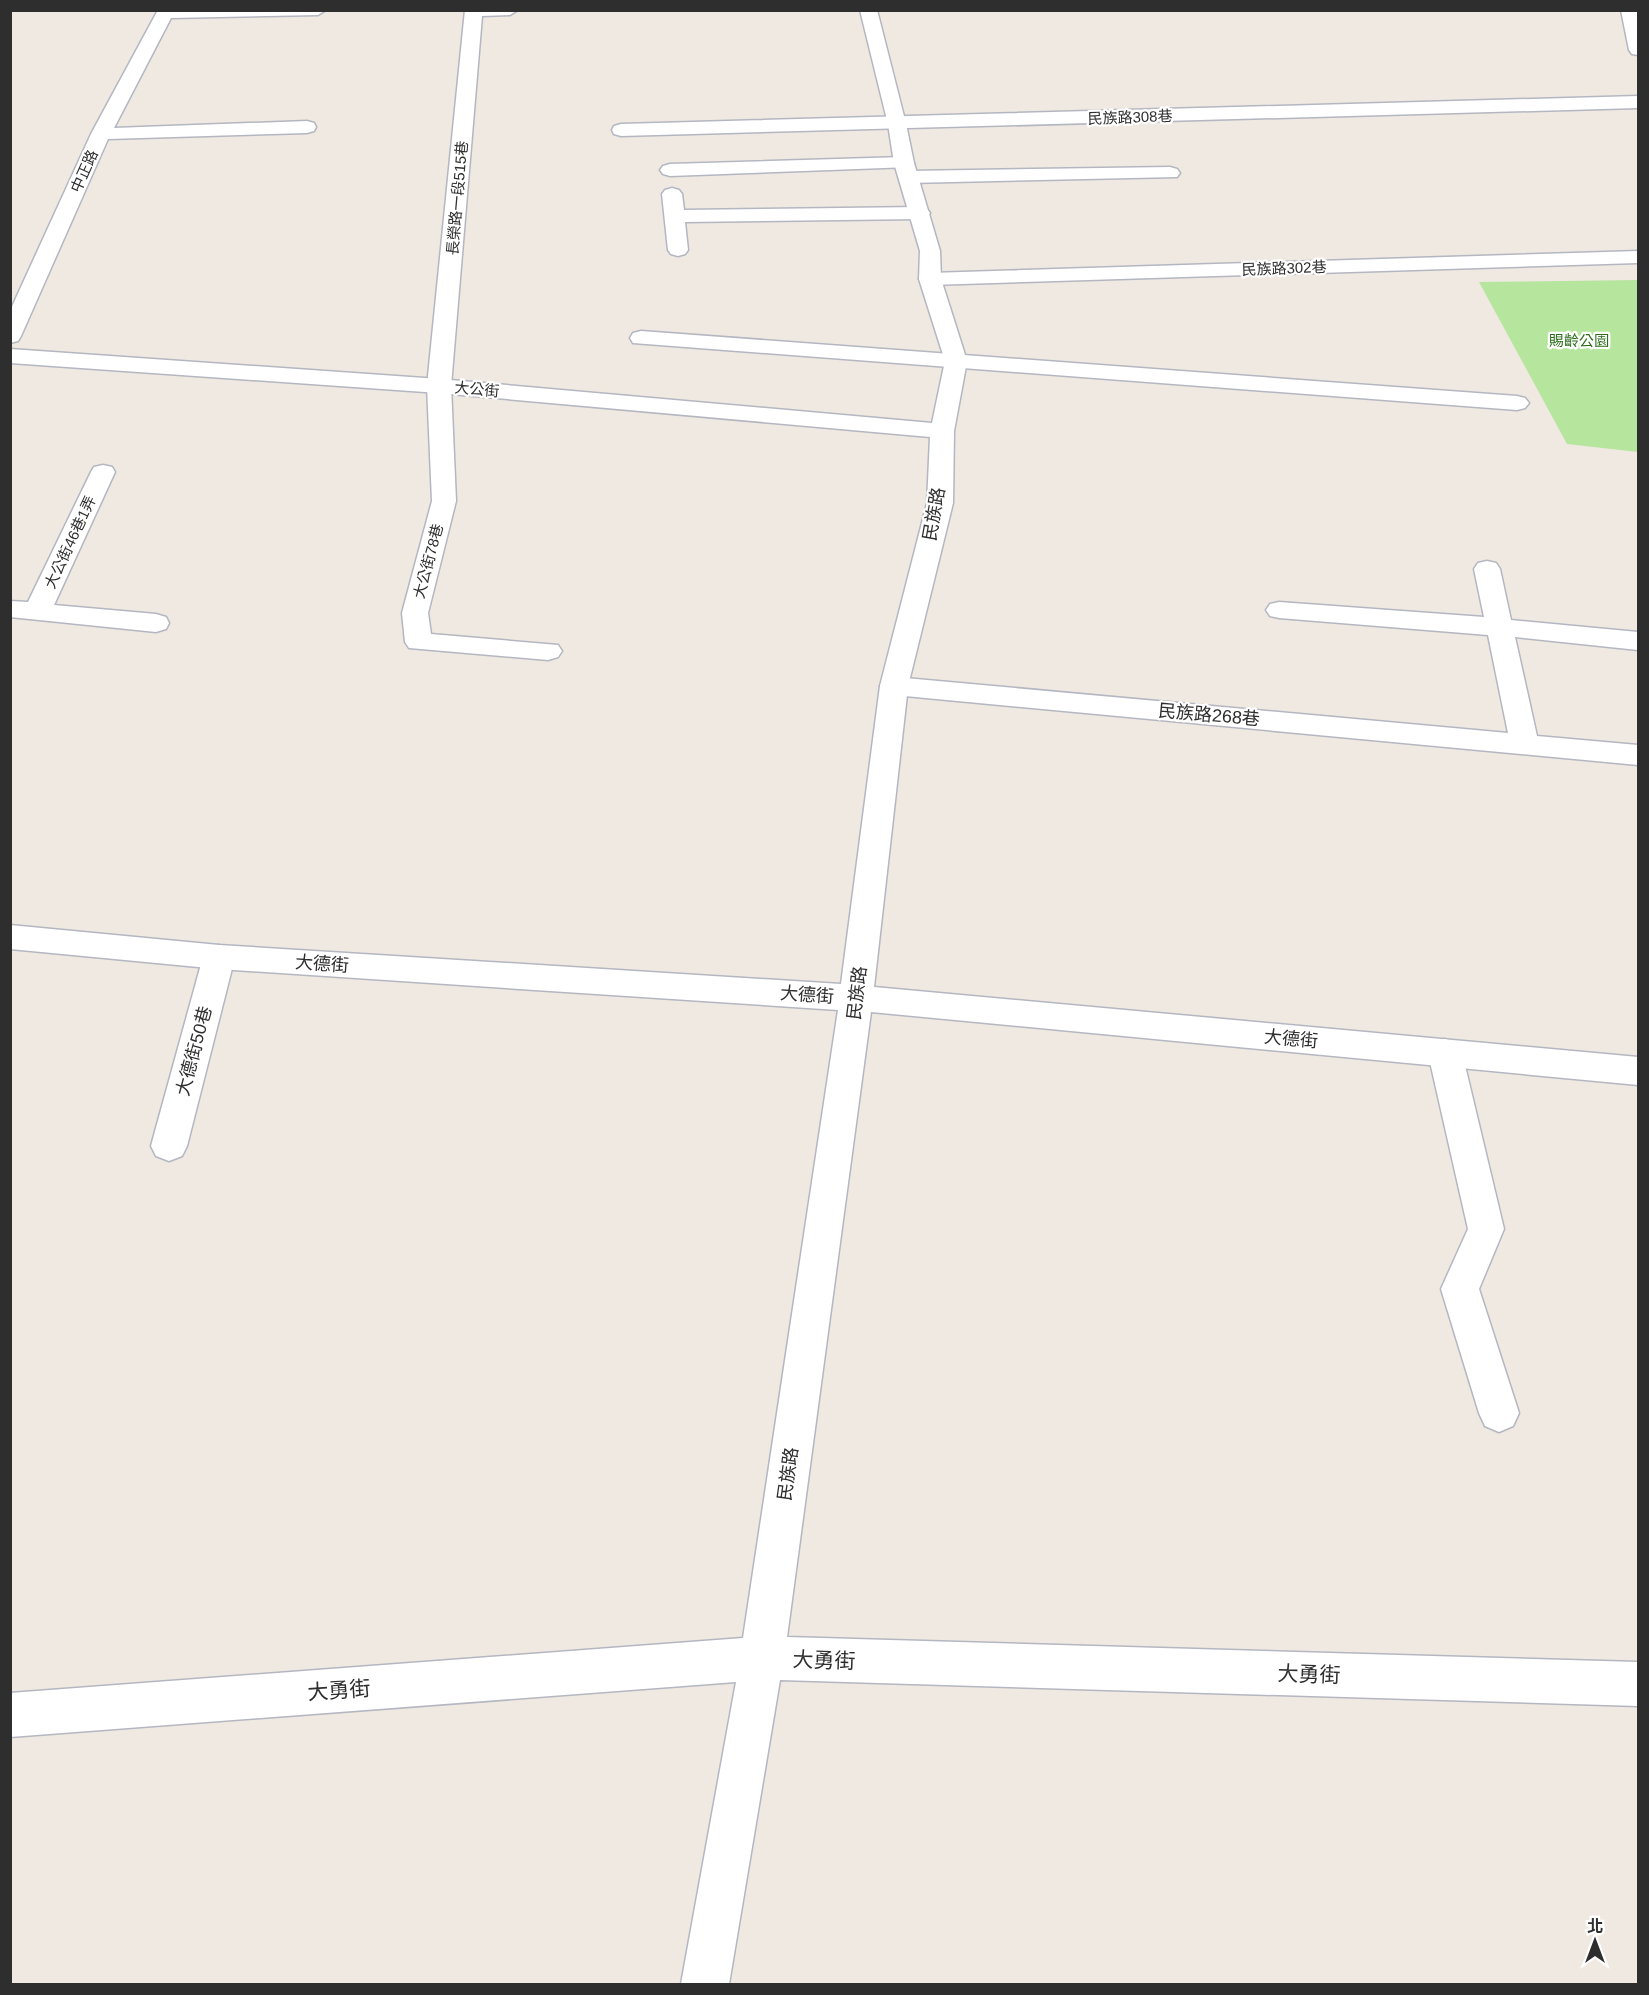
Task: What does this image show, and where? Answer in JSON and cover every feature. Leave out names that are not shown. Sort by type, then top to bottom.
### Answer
[{"type":"street","points":[[167,12],[318,10]]},
{"type":"street","points":[[474,11],[510,10]]},
{"type":"street","name":"民族路","points":[[705,1984],[762,1658],[856,998],[894,686],[940,503],[942,431],[956,361],[930,279],[930,251],[907,170],[868,10]]},
{"type":"street","points":[[1629,10],[1638,50]]},
{"type":"street","name":"長榮路一段515巷","points":[[440,386],[474,11]]},
{"type":"street","name":"中正路","points":[[10,336],[101,134],[167,12]]},
{"type":"street","name":"民族路308巷","points":[[621,130],[1638,102]]},
{"type":"street","points":[[101,134],[307,127]]},
{"type":"street","points":[[666,129],[678,250]]},
{"type":"street","points":[[670,170],[1170,173]]},
{"type":"street","points":[[675,216],[920,213]]},
{"type":"street","name":"民族路302巷","points":[[930,279],[1638,257]]},
{"type":"street","points":[[641,338],[1517,403]]},
{"type":"street","name":"大公街","points":[[10,356],[440,386],[942,431]]},
{"type":"street","name":"大公街78巷","points":[[440,386],[444,501],[415,613],[419,642],[548,651]]},
{"type":"street","name":"大公街46巷1弄","points":[[24,610],[103,472]]},
{"type":"street","points":[[1487,569],[1525,745]]},
{"type":"street","points":[[24,610],[156,623]]},
{"type":"street","points":[[1279,610],[1499,627],[1638,641]]},
{"type":"street","name":"民族路268巷","points":[[894,686],[1638,755]]},
{"type":"street","name":"大德街","points":[[10,937],[219,957],[856,998],[1638,1071]]},
{"type":"street","name":"大德街50巷","points":[[169,1146],[219,957]]},
{"type":"street","points":[[1444,1053],[1486,1228],[1460,1289],[1499,1413]]},
{"type":"street","name":"大勇街","points":[[10,1715],[762,1658],[1638,1684]]},
{"type":"green space","name":"賜齡公園","points":[[1638,280],[1638,452],[1567,444],[1479,282]]}]
